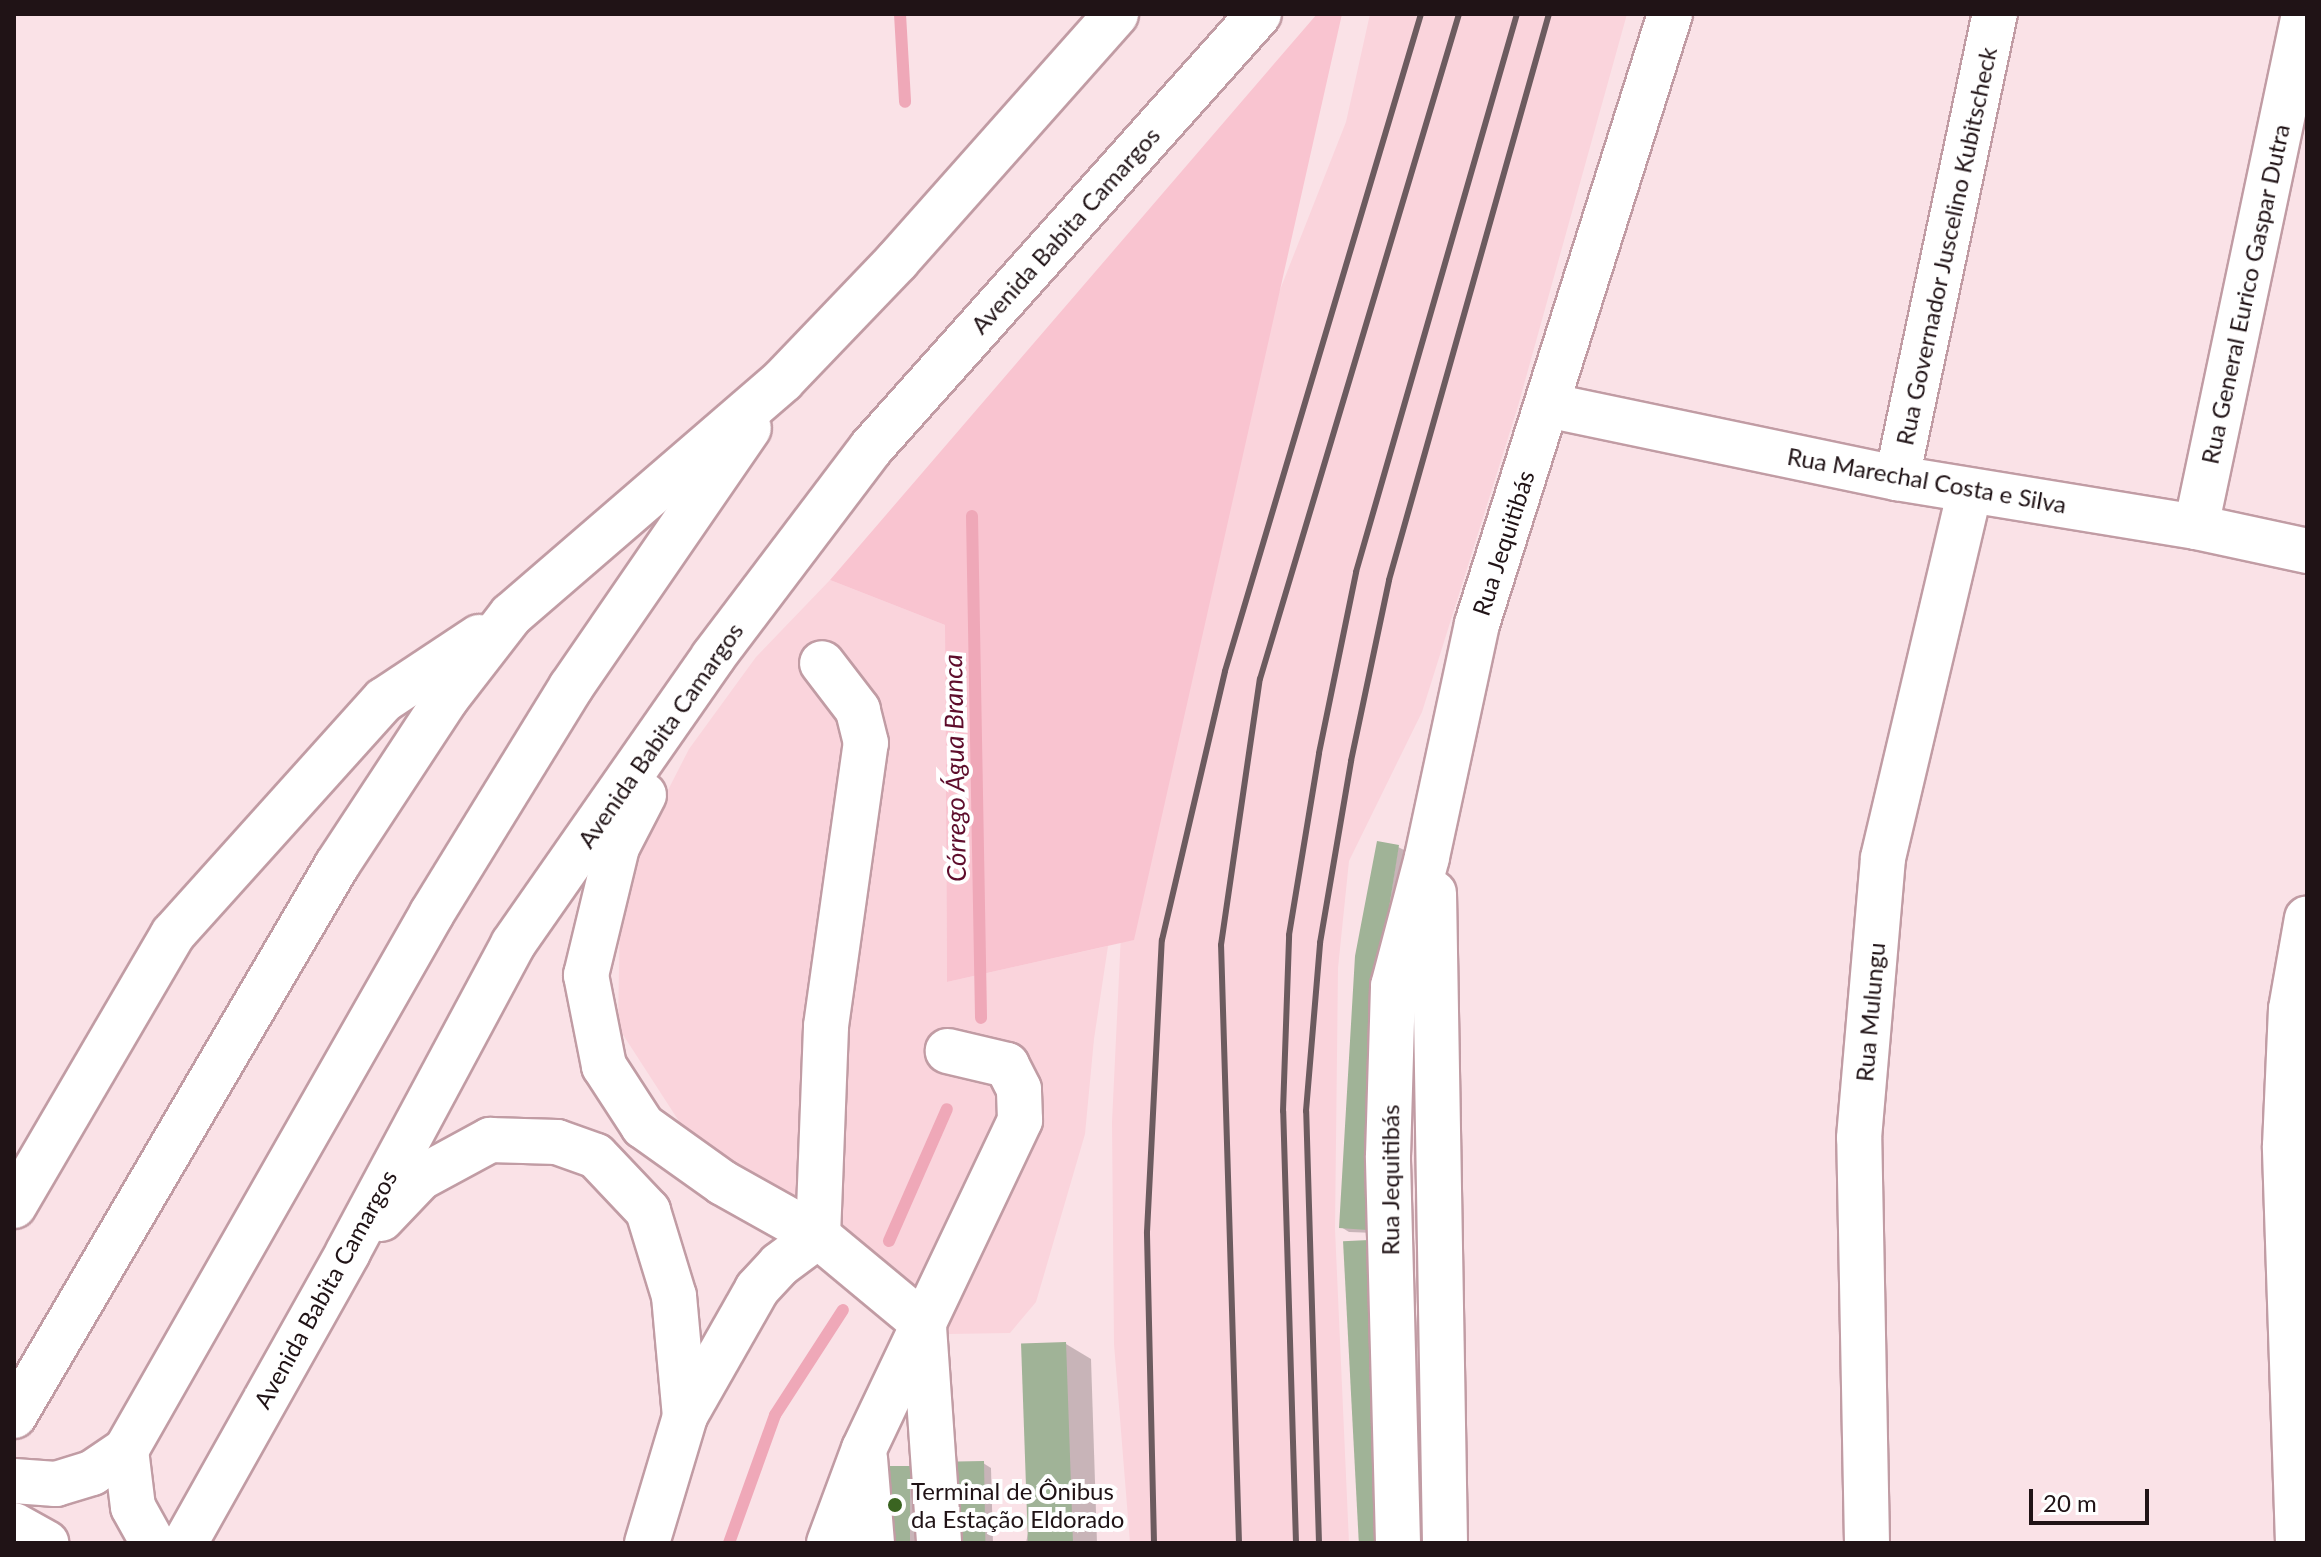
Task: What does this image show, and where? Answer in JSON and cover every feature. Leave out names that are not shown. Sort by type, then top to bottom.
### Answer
[{"type":"main road","points":[[14,1206],[173,934],[384,700],[511,615],[783,380],[897,261],[1116,14]]},
{"type":"main road","name":"Avenida Babita Camargos","points":[[185,1543],[348,1252],[513,944],[713,657],[871,448],[1259,14]]},
{"type":"main road","name":"Rua Jequitibás","points":[[1398,1543],[1388,1156],[1393,986],[1434,822],[1477,624],[1670,14]]},
{"type":"main road","name":"Rua Governador Juscelino Kubitscheck","points":[[1897,478],[1995,14]]},
{"type":"main road","name":"Rua General Eurico Gaspar Dutra","points":[[2196,527],[2304,14]]},
{"type":"main road","points":[[14,1481],[56,1484],[92,1473],[126,1450],[440,900],[571,687],[783,380]]},
{"type":"main road","name":"Rua Marechal Costa e Silva","points":[[1547,405],[1897,478],[2196,527],[2307,551]]},
{"type":"main road","name":"Rua Mulungu","points":[[1867,1543],[1859,1138],[1883,858],[1970,491]]},
{"type":"main road","points":[[14,1416],[337,865],[446,699],[511,615]]},
{"type":"main road","points":[[713,657],[617,847],[586,975],[604,1066],[643,1126],[723,1183],[818,1236],[924,1324],[939,1543]]},
{"type":"main road","points":[[818,1236],[826,1026],[866,743],[858,710],[822,663]]},
{"type":"main road","name":"Rua Jequitibás","points":[[1434,822],[1438,1274],[1445,1543]]},
{"type":"main road","points":[[2298,1543],[2285,1146],[2291,1009],[2307,918]]},
{"type":"main road","points":[[829,1543],[864,1449],[1020,1120],[1019,1089],[1007,1065],[948,1051]]},
{"type":"main road","points":[[348,1252],[420,1178],[490,1140],[557,1142],[596,1156],[648,1211],[674,1296],[685,1416]]},
{"type":"main road","points":[[647,1543],[685,1416],[757,1289],[779,1265],[818,1236]]},
{"type":"main road","points":[[864,1449],[872,1543]]},
{"type":"main road","points":[[126,1450],[133,1507],[153,1543]]},
{"type":"main road","points":[[14,1525],[46,1543]]},
{"type":"shaded area","points":[[1317,14],[1342,14],[1134,940],[947,982],[945,625],[830,580]]},
{"type":"shaded area","points":[[1370,14],[1627,14],[1518,406],[1422,712],[1349,861],[1338,968],[1335,1229],[1349,1543],[1130,1543],[1114,1344],[1112,1122],[1125,850],[1230,417],[1346,122]]},
{"type":"shaded area","points":[[830,580],[945,625],[947,982],[1108,946],[1094,1039],[1085,1134],[1036,1302],[1010,1333],[949,1334],[852,1245],[684,1129],[618,1027],[620,912],[645,835],[689,749],[756,657]]},
{"type":"building","points":[[1377,841],[1399,845],[1381,959],[1368,1230],[1339,1228],[1355,956]]},
{"type":"building","points":[[1369,1240],[1385,1543],[1359,1543],[1343,1241]]},
{"type":"building","points":[[1066,1342],[1073,1543],[1028,1543],[1021,1344]]},
{"type":"building","name":"Terminal de Ônibus da Estação Eldorado","points":[[957,1461],[984,1461],[985,1543],[958,1543]]},
{"type":"building","name":"Terminal de Ônibus da Estação Eldorado","points":[[879,1466],[910,1466],[910,1543],[879,1543]]},
{"type":"waterway","name":"Córrego Água Branca","points":[[900,14],[905,102]]},
{"type":"waterway","name":"Córrego Água Branca","points":[[972,516],[981,1018]]},
{"type":"waterway","name":"Córrego Água Branca","points":[[889,1241],[947,1109]]},
{"type":"waterway","name":"Córrego Água Branca","points":[[729,1543],[775,1415],[843,1310]]},
{"type":"railway","points":[[1154,1543],[1147,1232],[1162,940],[1225,671],[1421,14]]},
{"type":"railway","points":[[1239,1543],[1221,945],[1260,679],[1459,14]]},
{"type":"railway","points":[[1296,1543],[1283,1111],[1289,935],[1319,753],[1356,572],[1517,14]]},
{"type":"railway","points":[[1319,1543],[1306,1111],[1320,943],[1351,761],[1389,580],[1549,14]]},
{"type":"place","name":"Terminal de Ônibus da Estação Eldorado","points":[[895,1505]]}]
